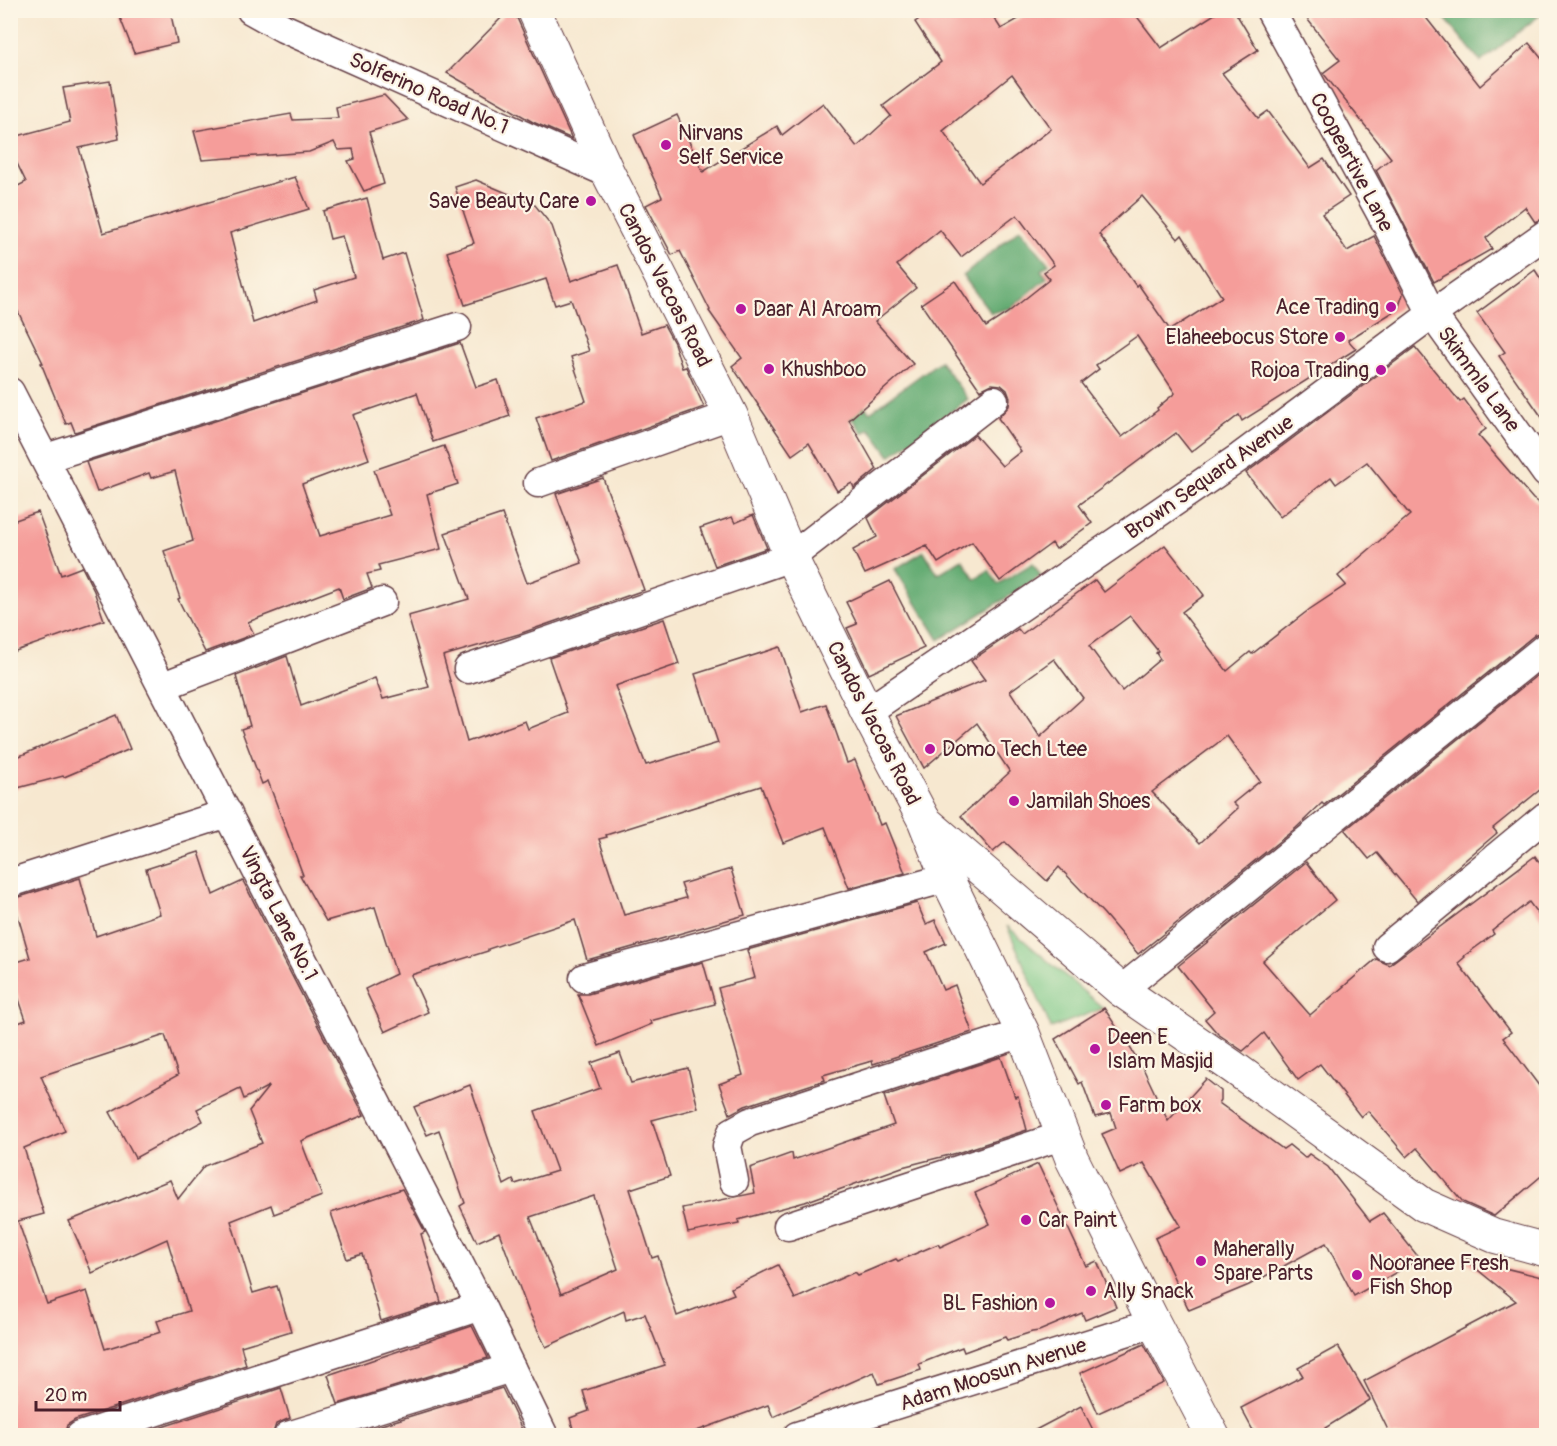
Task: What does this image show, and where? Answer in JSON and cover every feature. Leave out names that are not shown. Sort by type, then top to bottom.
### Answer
[{"type":"main road","name":"Candos Vacoas Road","points":[[534,10],[608,173],[731,415],[790,557],[924,820],[947,878],[1023,1033],[1062,1136],[1154,1323],[1213,1436]]},
{"type":"main road","points":[[924,820],[1121,990],[1233,1067],[1424,1205],[1494,1236],[1546,1250]]},
{"type":"street","name":"Solferino Road No.1","points":[[251,10],[294,33],[608,173]]},
{"type":"street","name":"Coopeartive Lane","points":[[1270,10],[1385,221],[1432,314]]},
{"type":"street","name":"Brown Sequard Avenue","points":[[867,712],[1240,458],[1432,314],[1546,234]]},
{"type":"street","name":"Skimmla Lane","points":[[1432,314],[1546,473]]},
{"type":"street","points":[[46,458],[457,327]]},
{"type":"street","name":"Vingta Lane No.1","points":[[10,392],[481,1306],[544,1436]]},
{"type":"street","points":[[468,669],[790,557],[994,400]]},
{"type":"street","points":[[537,483],[731,415]]},
{"type":"street","points":[[163,686],[381,602]]},
{"type":"street","points":[[1121,990],[1546,647]]},
{"type":"street","points":[[10,883],[228,813]]},
{"type":"street","points":[[1387,947],[1546,816]]},
{"type":"street","points":[[584,978],[947,878]]},
{"type":"street","points":[[734,1180],[727,1146],[732,1132],[750,1122],[1023,1033]]},
{"type":"street","points":[[788,1226],[1062,1136]]},
{"type":"street","points":[[80,1436],[481,1306]]},
{"type":"street","name":"Adam Moosun Avenue","points":[[797,1436],[1154,1323]]},
{"type":"street","points":[[288,1436],[511,1368]]},
{"type":"green space","points":[[1439,11],[1545,11],[1481,62]]},
{"type":"green space","points":[[1020,229],[1049,264],[1041,270],[1047,278],[1011,308],[991,313],[963,276]]},
{"type":"green space","points":[[940,361],[968,399],[890,456],[870,429],[863,433],[853,419],[837,424],[835,377],[870,412]]},
{"type":"green space","points":[[924,551],[938,574],[962,559],[975,579],[989,570],[998,584],[1033,563],[1041,576],[939,640],[895,569]]},
{"type":"green space","points":[[1007,926],[1103,1008],[1104,1008],[1051,1028]]},
{"type":"building","points":[[117,10],[170,10],[177,43],[134,53]]},
{"type":"building","points":[[509,10],[516,10],[517,18],[572,139],[533,122],[447,73]]},
{"type":"building","points":[[933,10],[989,10],[1001,29],[1034,10],[1132,10],[1161,48],[1221,10],[1234,10],[1258,50],[1222,73],[1258,118],[1268,111],[1310,168],[1324,159],[1349,196],[1322,214],[1347,251],[1374,236],[1403,294],[1398,309],[1348,340],[1356,349],[1242,421],[1239,415],[1191,452],[1176,433],[1079,505],[1092,523],[1056,549],[1052,543],[1000,581],[972,542],[938,563],[927,546],[865,574],[853,550],[877,537],[868,518],[975,435],[1002,466],[1021,451],[998,418],[1009,406],[1010,398],[1007,390],[1001,385],[992,384],[980,390],[921,304],[955,281],[986,327],[1050,279],[1044,272],[1054,265],[1017,215],[961,257],[940,230],[897,265],[916,288],[875,321],[913,364],[849,420],[877,469],[854,488],[852,483],[837,491],[809,443],[792,455],[732,366],[742,358],[709,311],[680,251],[672,255],[646,205],[662,197],[634,135],[677,115],[703,172],[777,126],[782,135],[823,103],[857,147],[891,116],[883,106],[941,62],[915,22]],"holes":[[[1012,75],[1051,129],[980,183],[943,131]],[[1142,196],[1178,239],[1182,235],[1222,297],[1170,330],[1099,234]],[[1137,336],[1175,393],[1157,408],[1158,410],[1122,437],[1081,383],[1099,369],[1096,365]]]},
{"type":"building","points":[[1300,10],[1420,10],[1480,86],[1529,43],[1546,64],[1546,218],[1535,222],[1525,207],[1486,238],[1492,249],[1434,282],[1376,170],[1391,158],[1323,73],[1340,60]]},
{"type":"building","points":[[110,81],[119,139],[79,148],[103,233],[295,177],[309,209],[230,233],[253,323],[317,300],[314,290],[354,277],[342,236],[330,239],[323,211],[367,198],[383,260],[404,253],[424,320],[75,432],[71,422],[66,424],[41,363],[43,363],[10,295],[10,190],[26,182],[10,149],[10,138],[70,122],[63,88]]},
{"type":"building","points":[[384,95],[408,120],[369,132],[384,184],[364,191],[348,161],[355,159],[353,149],[338,150],[334,142],[309,152],[202,160],[194,131],[291,114],[293,120],[338,118],[336,107]]},
{"type":"building","points":[[476,180],[535,205],[552,226],[571,281],[618,265],[641,333],[664,325],[674,343],[682,368],[686,367],[704,407],[551,461],[536,418],[586,401],[571,357],[589,351],[571,300],[555,305],[546,279],[465,305],[447,252],[474,243],[455,187]]},
{"type":"building","points":[[1535,270],[1546,287],[1546,423],[1499,356],[1505,352],[1477,313]]},
{"type":"building","points":[[460,343],[476,387],[498,380],[510,416],[433,442],[417,393],[353,415],[369,459],[302,484],[320,536],[390,515],[374,470],[444,446],[458,484],[427,494],[441,549],[378,565],[380,571],[367,574],[372,588],[343,599],[339,587],[248,622],[254,634],[205,652],[178,599],[180,598],[164,551],[193,541],[175,471],[151,478],[149,473],[97,492],[86,462]]},
{"type":"building","points":[[1415,347],[1460,402],[1464,399],[1486,429],[1478,435],[1533,499],[1546,508],[1546,631],[1536,634],[1324,805],[1322,803],[1296,828],[1138,954],[1059,867],[1047,881],[1005,842],[993,852],[961,816],[1010,772],[977,723],[924,768],[896,716],[985,680],[971,661],[1018,629],[1022,634],[1095,580],[1104,592],[1165,545],[1204,595],[1182,612],[1227,671],[1250,652],[1252,654],[1310,609],[1346,585],[1338,576],[1410,515],[1367,462],[1336,484],[1331,477],[1280,517],[1246,473]],"holes":[[[1130,616],[1158,651],[1156,653],[1160,659],[1122,691],[1089,646]],[[1054,659],[1083,698],[1040,737],[1010,691]],[[1227,736],[1260,781],[1233,803],[1238,808],[1200,843],[1152,792]]]},
{"type":"building","points":[[603,478],[644,590],[519,634],[443,656],[467,742],[525,721],[528,729],[568,713],[549,658],[664,619],[679,664],[615,686],[646,765],[718,743],[695,674],[780,647],[802,712],[826,704],[847,763],[855,760],[880,825],[885,823],[905,873],[849,888],[825,827],[783,843],[761,786],[599,839],[624,915],[686,898],[681,884],[731,869],[745,915],[587,960],[575,920],[411,975],[428,1012],[385,1032],[365,989],[396,974],[375,907],[326,921],[300,875],[303,875],[268,781],[262,784],[241,729],[250,726],[236,676],[287,656],[301,706],[375,678],[383,699],[429,687],[408,616],[469,599],[445,533],[502,514],[527,583],[582,563],[556,494]]},
{"type":"building","points":[[38,512],[61,575],[82,567],[94,591],[104,620],[10,653],[10,522]]},
{"type":"building","points":[[753,515],[767,548],[715,566],[700,528],[732,517],[735,523]]},
{"type":"building","points":[[890,581],[924,648],[869,674],[847,628],[857,624],[846,602]]},
{"type":"building","points":[[1546,668],[1546,785],[1493,828],[1497,833],[1417,901],[1377,853],[1369,859],[1345,830]]},
{"type":"building","points":[[116,715],[130,749],[64,777],[10,790],[10,760]]},
{"type":"building","points":[[199,852],[213,895],[243,881],[364,1115],[301,1141],[322,1196],[274,1214],[271,1205],[231,1221],[253,1293],[277,1286],[291,1331],[241,1346],[246,1365],[75,1420],[67,1425],[64,1436],[10,1436],[10,1026],[26,1020],[10,973],[10,964],[30,958],[13,899],[80,878],[96,936],[160,914],[146,869]],"holes":[[[165,1035],[178,1075],[110,1112],[135,1158],[203,1121],[197,1109],[240,1088],[244,1099],[269,1086],[249,1111],[262,1143],[204,1166],[178,1199],[170,1180],[69,1221],[92,1273],[167,1239],[189,1311],[157,1321],[161,1332],[105,1349],[87,1291],[47,1304],[18,1221],[44,1214],[24,1148],[65,1131],[41,1076]]]},
{"type":"building","points":[[1535,856],[1546,872],[1546,925],[1529,902],[1492,931],[1494,934],[1458,963],[1511,1032],[1503,1038],[1546,1095],[1546,1172],[1494,1216],[1463,1202],[1417,1148],[1407,1157],[1368,1111],[1361,1117],[1320,1064],[1298,1080],[1264,1033],[1243,1051],[1218,1034],[1205,1019],[1214,1011],[1178,966],[1306,862],[1335,900],[1263,961],[1310,1015],[1376,959],[1389,965]]},
{"type":"building","points":[[917,903],[926,924],[935,920],[946,943],[926,952],[943,990],[955,985],[972,1032],[873,1064],[872,1061],[823,1075],[825,1080],[745,1106],[730,1114],[719,1084],[743,1075],[718,988],[755,978],[747,950]]},
{"type":"building","points":[[703,962],[715,1004],[650,1021],[652,1024],[599,1046],[578,994],[588,994]]},
{"type":"building","points":[[1104,1008],[1142,1066],[1168,1121],[1206,1079],[1221,1091],[1219,1103],[1283,1149],[1289,1145],[1305,1158],[1309,1154],[1328,1167],[1370,1221],[1383,1213],[1420,1259],[1354,1296],[1326,1243],[1249,1285],[1189,1310],[1155,1238],[1181,1226],[1144,1163],[1120,1174],[1102,1134],[1116,1128],[1111,1113],[1095,1117],[1082,1082],[1079,1084],[1055,1039]]},
{"type":"building","points":[[620,1053],[631,1083],[688,1068],[698,1108],[652,1120],[670,1176],[630,1189],[652,1258],[658,1256],[677,1316],[734,1294],[731,1288],[778,1265],[795,1299],[855,1272],[858,1275],[938,1244],[940,1247],[990,1224],[975,1193],[1038,1164],[1086,1266],[1097,1261],[1116,1307],[1085,1320],[1082,1313],[1039,1331],[1007,1340],[1005,1337],[964,1352],[962,1347],[919,1364],[921,1370],[879,1384],[874,1372],[773,1417],[768,1405],[683,1436],[575,1436],[570,1418],[589,1411],[583,1391],[665,1365],[645,1314],[626,1320],[624,1311],[546,1347],[528,1310],[499,1232],[477,1242],[460,1206],[465,1203],[439,1130],[427,1135],[414,1107],[470,1085],[504,1185],[513,1180],[515,1184],[557,1171],[535,1111],[600,1088],[591,1063]],"holes":[[[594,1196],[618,1269],[561,1294],[530,1217]]]},
{"type":"building","points":[[1001,1057],[1015,1097],[1018,1096],[1027,1130],[957,1153],[902,1167],[805,1202],[738,1220],[739,1223],[688,1233],[682,1208],[755,1193],[750,1168],[792,1153],[793,1160],[894,1125],[884,1096]]},
{"type":"building","points":[[402,1189],[425,1232],[421,1234],[441,1302],[381,1321],[362,1254],[347,1259],[331,1213]]},
{"type":"building","points":[[1463,1258],[1546,1278],[1546,1436],[1391,1436],[1364,1381],[1516,1301]]},
{"type":"building","points":[[472,1326],[488,1358],[338,1404],[328,1375]]},
{"type":"building","points":[[1144,1344],[1164,1383],[1098,1413],[1080,1373]]},
{"type":"building","points":[[1338,1346],[1370,1400],[1325,1428],[1329,1436],[1256,1436],[1241,1408],[1303,1376],[1298,1368]]},
{"type":"building","points":[[281,1388],[290,1418],[276,1424],[272,1436],[135,1436]]},
{"type":"building","points":[[502,1388],[525,1436],[349,1435]]},
{"type":"building","points":[[1081,1406],[1096,1436],[1024,1436]]},
{"type":"place","name":"Nirvans Self Service","points":[[666,145]]},
{"type":"place","name":"Save Beauty Care","points":[[591,201]]},
{"type":"place","name":"Ace Trading","points":[[1391,307]]},
{"type":"place","name":"Daar Al Aroam","points":[[741,309]]},
{"type":"place","name":"Elaheebocus Store","points":[[1340,337]]},
{"type":"place","name":"Khushboo","points":[[769,369]]},
{"type":"place","name":"Rojoa Trading","points":[[1381,370]]},
{"type":"place","name":"Domo Tech Ltee","points":[[930,749]]},
{"type":"place","name":"Jamilah Shoes","points":[[1014,801]]},
{"type":"place","name":"Deen E Islam Masjid","points":[[1095,1049]]},
{"type":"place","name":"Farm box","points":[[1106,1105]]},
{"type":"place","name":"Car Paint","points":[[1026,1220]]},
{"type":"place","name":"Maherally Spare Parts","points":[[1201,1261]]},
{"type":"place","name":"Nooranee Fresh Fish Shop","points":[[1357,1275]]},
{"type":"place","name":"Ally Snack","points":[[1091,1291]]},
{"type":"place","name":"BL Fashion","points":[[1050,1303]]}]
